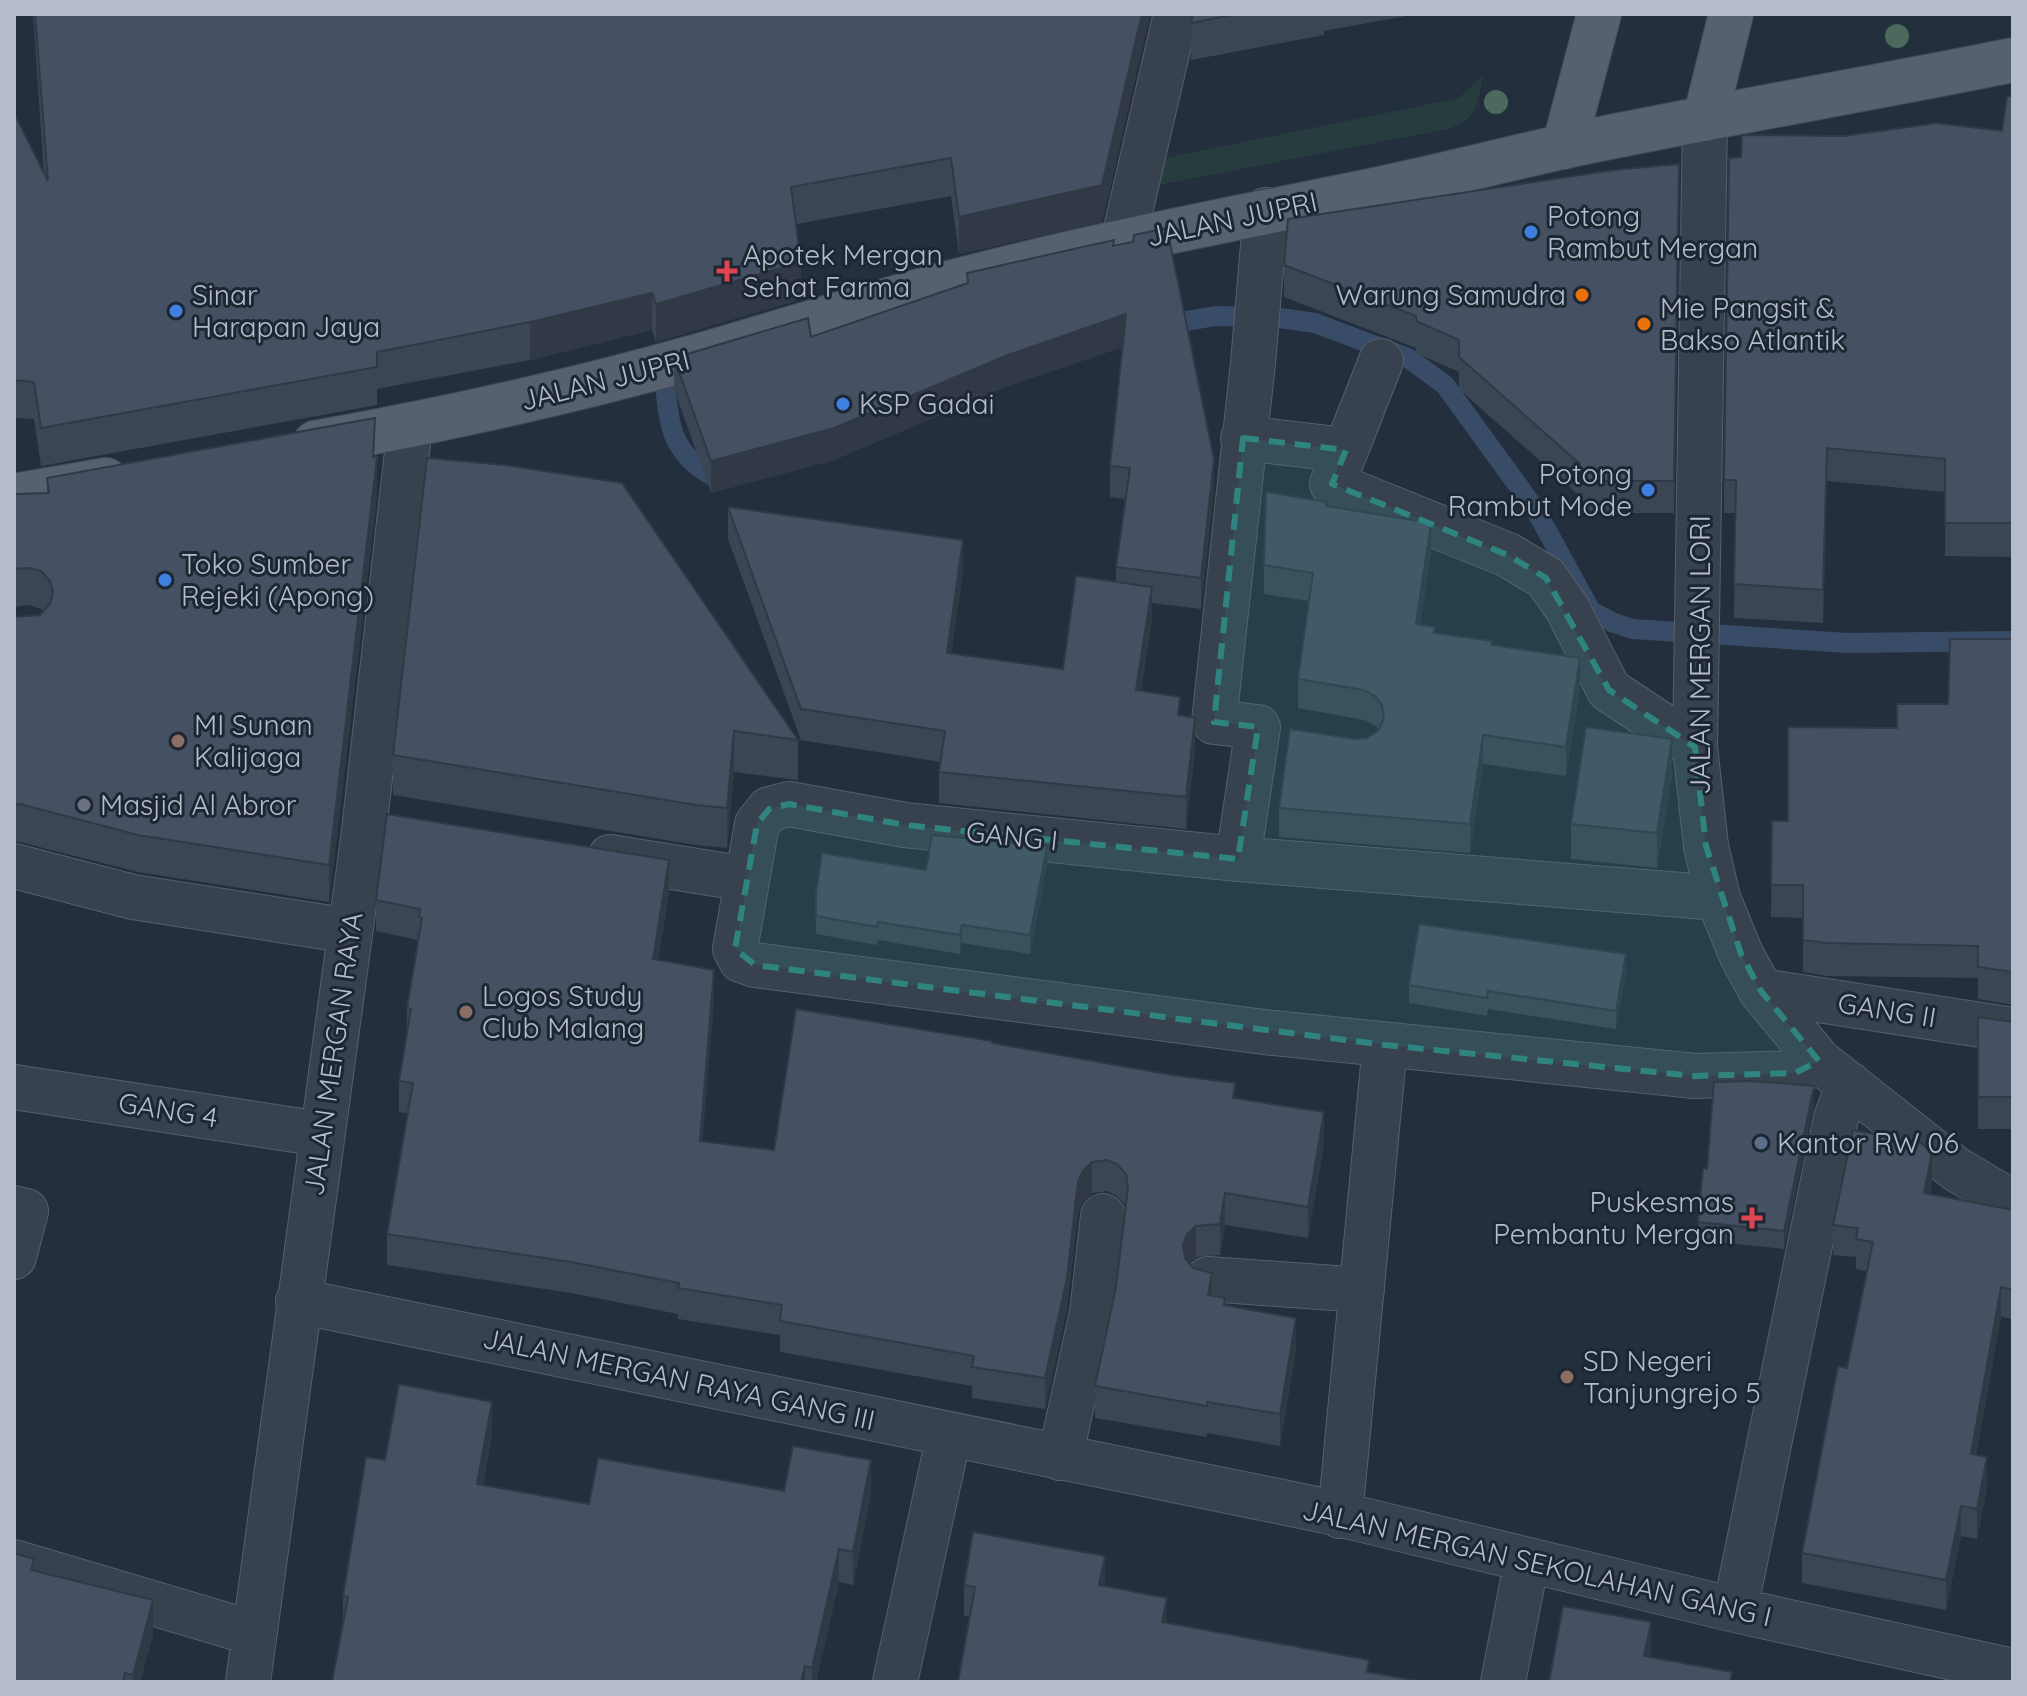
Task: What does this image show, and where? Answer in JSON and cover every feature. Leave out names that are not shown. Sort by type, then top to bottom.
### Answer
[{"type":"main road","points":[[1564,147],[1599,14]]},
{"type":"main road","points":[[1705,119],[1731,14]]},
{"type":"main road","name":"JALAN JUPRI","points":[[273,450],[501,407],[686,360],[936,286],[1123,242],[1266,210],[1377,190],[1564,147],[2013,60]]},
{"type":"main road","points":[[14,496],[138,474]]},
{"type":"street","points":[[1123,242],[1176,14]]},
{"type":"street","name":"JALAN MERGAN LORI","points":[[1705,119],[1695,747],[1706,846],[1718,898],[1741,954],[1761,991],[1834,1073],[1956,1169],[2013,1203]]},
{"type":"street","points":[[1266,210],[1253,363],[1214,722],[1301,735]]},
{"type":"street","points":[[1381,361],[1332,484],[1508,555],[1546,578],[1567,608],[1609,690],[1695,747]]},
{"type":"street","name":"JALAN MERGAN RAYA","points":[[248,1682],[365,816],[410,426]]},
{"type":"street","points":[[1243,438],[1346,450]]},
{"type":"street","points":[[1238,859],[1258,727]]},
{"type":"street","name":"GANG I","points":[[1385,1045],[755,965],[741,960],[735,949],[757,824],[769,809],[789,804],[905,825],[1238,859],[1718,898]]},
{"type":"street","points":[[365,816],[411,824]]},
{"type":"street","points":[[578,851],[746,879]]},
{"type":"street","points":[[14,866],[133,897],[350,931]]},
{"type":"street","name":"GANG II","points":[[1761,991],[2013,1030]]},
{"type":"street","points":[[1340,1516],[1385,1045],[1695,1076],[1834,1073],[1836,1118],[1735,1610]]},
{"type":"street","name":"GANG 4","points":[[14,1087],[321,1134]]},
{"type":"street","points":[[14,1208],[26,1211],[14,1257]]},
{"type":"street","points":[[1060,1458],[1092,1313],[1103,1216]]},
{"type":"street","points":[[1208,1279],[1362,1290]]},
{"type":"street","name":"JALAN MERGAN RAYA GANG III","points":[[298,1301],[1060,1458]]},
{"type":"street","points":[[895,1682],[949,1435]]},
{"type":"street","name":"JALAN MERGAN SEKOLAHAN GANG I","points":[[1060,1458],[1340,1516],[1735,1610],[2013,1671]]},
{"type":"street","points":[[1503,1682],[1527,1560]]},
{"type":"street","points":[[14,1562],[253,1633]]},
{"type":"highlighted area","points":[[1243,438],[1346,450],[1332,484],[1508,555],[1546,578],[1609,690],[1695,747],[1706,846],[1741,954],[1761,991],[1819,1061],[1795,1073],[1695,1076],[1385,1045],[755,965],[735,949],[757,824],[769,809],[789,804],[905,825],[1238,859],[1258,727],[1214,722]]},
{"type":"green space","points":[[1483,75],[1475,109],[1466,120],[1448,129],[1158,185],[1146,162],[1459,98]]},
{"type":"building","points":[[35,14],[1142,14],[1102,185],[959,217],[951,158],[791,187],[801,262],[656,304],[652,293],[530,322],[377,352],[377,367],[41,428],[34,382],[14,380],[14,113],[48,181]]},
{"type":"building","points":[[1193,14],[1237,14],[1191,23]]},
{"type":"building","points":[[2007,96],[2013,96],[2013,523],[1945,523],[1945,459],[1827,448],[1823,590],[1734,584],[1736,480],[1724,480],[1729,158],[1741,157],[1742,135],[1844,136],[1937,123],[2002,131]]},
{"type":"building","points":[[1679,164],[1674,481],[1580,481],[1580,464],[1459,357],[1459,340],[1416,321],[1416,316],[1284,265],[1288,219],[1614,170]]},
{"type":"building","points":[[1167,228],[1214,459],[1201,578],[1116,567],[1130,468],[1110,466],[1126,314],[1008,355],[834,428],[711,461],[674,358],[808,318],[811,337],[968,283],[967,273],[1114,240],[1113,246],[1133,242],[1134,235]]},
{"type":"building","points":[[375,418],[373,457],[377,457],[329,865],[138,835],[14,805],[14,617],[40,615],[50,604],[53,592],[50,581],[41,571],[14,569],[14,494],[49,493],[47,478]]},
{"type":"building","points":[[427,458],[505,465],[622,483],[798,740],[734,731],[727,808],[393,755]]},
{"type":"building","points":[[1266,492],[1327,502],[1326,506],[1431,523],[1416,624],[1435,627],[1434,633],[1580,658],[1566,747],[1483,735],[1470,824],[1279,808],[1290,729],[1367,738],[1379,730],[1384,718],[1382,705],[1375,696],[1364,690],[1298,679],[1313,573],[1264,565]]},
{"type":"building","points":[[728,507],[963,540],[947,653],[1063,669],[1076,576],[1152,587],[1136,690],[1180,697],[1178,715],[1195,718],[1186,797],[939,772],[945,731],[801,709]]},
{"type":"building","points":[[1950,639],[2013,639],[2013,972],[1978,967],[1978,946],[1803,940],[1803,885],[1771,885],[1772,821],[1788,821],[1788,727],[1897,728],[1897,704],[1948,704]]},
{"type":"building","points":[[1586,727],[1672,739],[1657,833],[1571,824]]},
{"type":"building","points":[[387,814],[669,860],[653,959],[714,970],[700,1141],[774,1150],[796,1009],[1172,1075],[1235,1083],[1233,1098],[1324,1112],[1308,1207],[1225,1193],[1220,1224],[1196,1226],[1187,1234],[1183,1245],[1185,1258],[1193,1268],[1212,1273],[1208,1295],[1225,1298],[1224,1305],[1296,1318],[1280,1414],[1207,1402],[1207,1406],[1095,1386],[1116,1287],[1128,1188],[1126,1174],[1117,1164],[1107,1160],[1092,1162],[1078,1181],[1067,1278],[1045,1378],[972,1367],[974,1356],[780,1321],[782,1305],[678,1288],[679,1283],[571,1262],[387,1234],[413,1083],[399,1081],[422,918],[419,917],[420,909],[376,900]]},
{"type":"building","points":[[932,835],[1047,846],[1030,935],[962,925],[960,935],[878,922],[877,927],[816,916],[822,853],[926,870]]},
{"type":"building","points":[[1419,924],[1626,954],[1616,1011],[1488,991],[1487,998],[1409,985]]},
{"type":"building","points":[[1978,1017],[2013,1022],[2013,1097],[1978,1097]]},
{"type":"building","points":[[1752,1081],[1814,1086],[1784,1231],[1698,1222],[1703,1168],[1707,1169],[1714,1082]]},
{"type":"building","points":[[1853,1130],[1921,1143],[1932,1152],[1924,1193],[2013,1210],[2013,1290],[2001,1287],[1971,1454],[1987,1457],[1977,1509],[1961,1506],[1946,1580],[1802,1553],[1838,1366],[1847,1368],[1873,1242],[1856,1239],[1858,1228],[1833,1225]]},
{"type":"building","points":[[399,1384],[492,1402],[477,1484],[589,1504],[598,1458],[784,1491],[793,1446],[871,1460],[853,1552],[839,1549],[812,1668],[805,1666],[801,1682],[332,1682],[348,1597],[343,1596],[366,1457],[385,1460]]},
{"type":"building","points":[[973,1532],[1105,1556],[1099,1585],[1167,1598],[1162,1622],[1369,1660],[1367,1672],[1425,1682],[958,1682],[975,1587],[964,1585]]},
{"type":"building","points":[[14,1553],[34,1559],[31,1570],[153,1600],[133,1675],[125,1673],[123,1682],[14,1682]]},
{"type":"building","points":[[1563,1606],[1651,1622],[1644,1656],[1732,1672],[1730,1682],[1549,1682]]},
{"type":"waterway","points":[[1162,325],[1216,316],[1273,317],[1315,323],[1408,358],[1445,385],[1535,509],[1591,611],[1614,623],[1633,629],[1848,643],[2013,641]]},
{"type":"waterway","points":[[663,364],[669,418],[678,443],[702,470],[727,478]]},
{"type":"place","name":"Potong Rambut Mergan","points":[[1531,232]]},
{"type":"place","name":"Apotek Mergan Sehat Farma","points":[[727,271]]},
{"type":"place","name":"Warung Samudra","points":[[1582,295]]},
{"type":"place","name":"Sinar Harapan Jaya","points":[[176,311]]},
{"type":"place","name":"Mie Pangsit & Bakso Atlantik","points":[[1644,324]]},
{"type":"place","name":"KSP Gadai","points":[[843,404]]},
{"type":"place","name":"Potong Rambut Mode","points":[[1648,490]]},
{"type":"place","name":"Toko Sumber Rejeki (Apong)","points":[[165,580]]},
{"type":"place","name":"MI Sunan Kalijaga","points":[[178,741]]},
{"type":"place","name":"Masjid Al Abror","points":[[84,805]]},
{"type":"place","name":"Logos Study Club Malang","points":[[466,1012]]},
{"type":"place","name":"Kantor RW 06","points":[[1761,1143]]},
{"type":"place","name":"Puskesmas Pembantu Mergan","points":[[1752,1218]]},
{"type":"place","name":"SD Negeri Tanjungrejo 5","points":[[1567,1377]]}]
